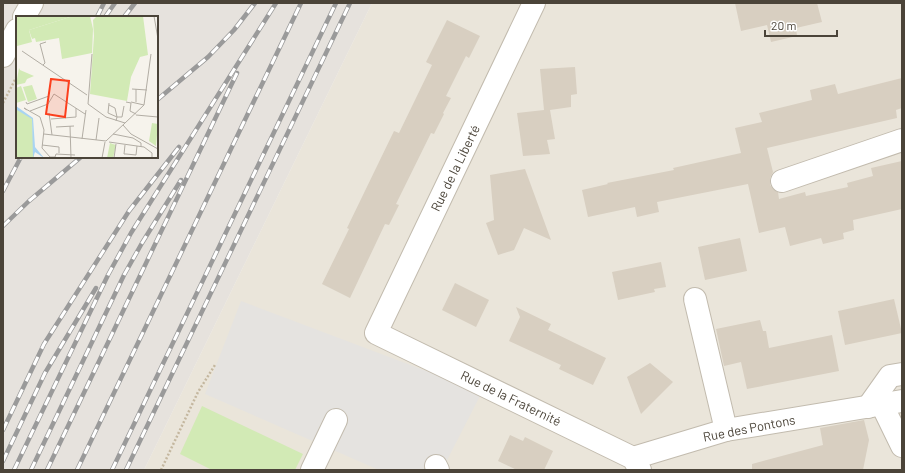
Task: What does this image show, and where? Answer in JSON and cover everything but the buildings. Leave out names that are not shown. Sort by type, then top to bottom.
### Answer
[{"type":"street","points":[[25,16],[32,3]]},
{"type":"street","name":"Rue de la Liberté","points":[[376,333],[534,3]]},
{"type":"street","points":[[3,56],[16,32]]},
{"type":"street","points":[[782,180],[902,140]]},
{"type":"street","points":[[695,299],[726,430]]},
{"type":"street","name":"Rue de la Fraternité","points":[[376,333],[636,464]]},
{"type":"street","points":[[902,374],[890,376],[884,404],[902,446]]},
{"type":"street","name":"Rue des Pontons","points":[[636,464],[726,430],[884,404]]},
{"type":"street","points":[[312,470],[336,420]]},
{"type":"path","points":[[3,103],[16,78]]},
{"type":"path","points":[[161,470],[198,392],[215,365]]},
{"type":"shaded area","points":[[3,3],[372,3],[144,470],[3,470]]},
{"type":"shaded area","points":[[372,3],[902,3],[902,470],[144,470]]},
{"type":"shaded area","points":[[241,301],[482,392],[442,470],[379,470],[205,394]]},
{"type":"green space","points":[[202,406],[303,454],[295,470],[212,470],[180,454]]},
{"type":"railway","points":[[98,16],[104,3]]},
{"type":"railway","points":[[106,16],[115,3]]},
{"type":"railway","points":[[125,16],[135,3]]},
{"type":"railway","points":[[158,99],[208,57],[234,30],[255,3]]},
{"type":"railway","points":[[14,470],[108,275],[131,233],[276,3]]},
{"type":"railway","points":[[77,470],[301,3]]},
{"type":"railway","points":[[112,470],[336,3]]},
{"type":"railway","points":[[126,470],[350,3]]},
{"type":"railway","points":[[47,470],[237,73]]},
{"type":"railway","points":[[3,430],[44,344],[129,211],[179,147]]},
{"type":"railway","points":[[3,191],[20,158]]},
{"type":"railway","points":[[3,226],[29,201],[80,158]]},
{"type":"railway","points":[[31,470],[124,275],[181,180]]},
{"type":"railway","points":[[3,461],[45,373],[96,288]]}]
